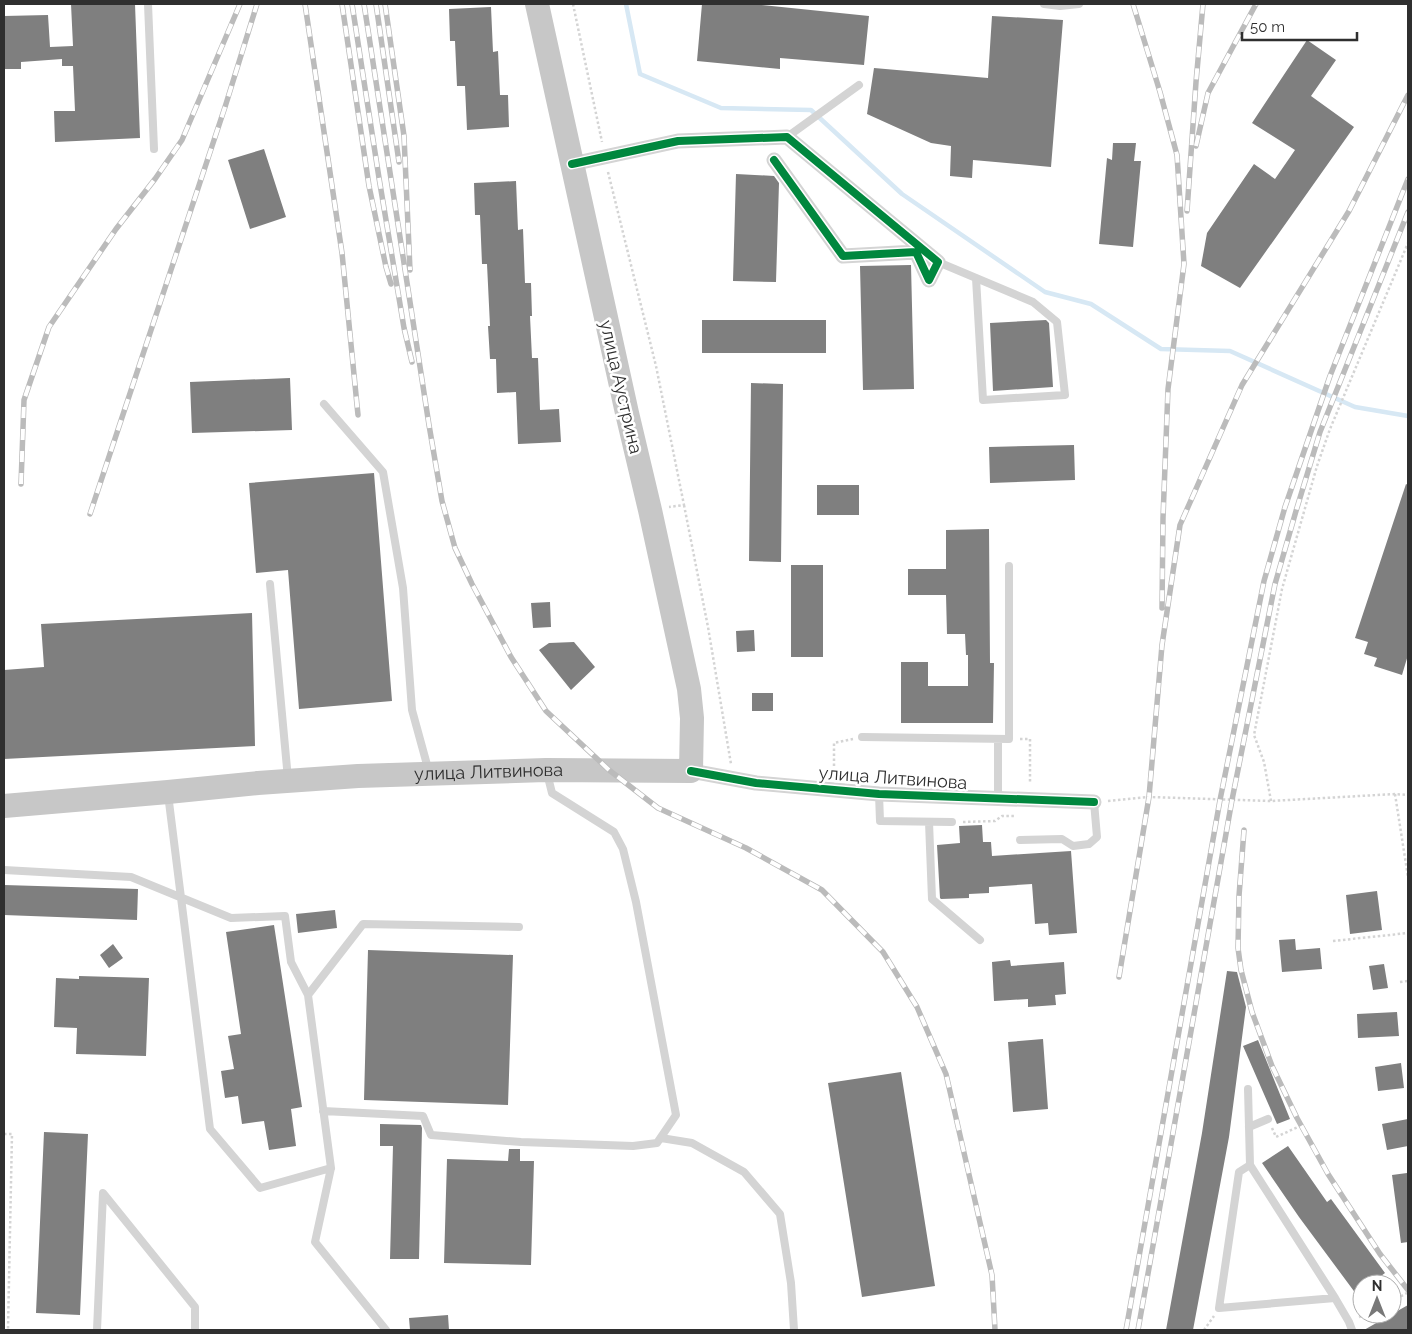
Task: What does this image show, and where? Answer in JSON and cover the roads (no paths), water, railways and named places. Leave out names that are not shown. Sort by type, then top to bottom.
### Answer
[{"type":"main road","name":"улица Аустрина","points":[[537,4],[689,689],[692,718],[692,771]]},
{"type":"main road","name":"улица Литвинова","points":[[4,806],[358,776],[546,770],[692,771]]},
{"type":"street","points":[[572,164],[678,141],[788,137],[938,262],[929,280],[916,252],[842,256],[774,160]]},
{"type":"street","name":"улица Литвинова","points":[[692,771],[756,783],[880,794],[1094,802]]},
{"type":"lane","points":[[148,4],[154,149]]},
{"type":"lane","points":[[1044,4],[1060,6],[1079,4]]},
{"type":"lane","points":[[788,137],[859,85]]},
{"type":"lane","points":[[938,262],[990,284],[1032,302],[1057,322],[1066,395],[983,400],[976,278]]},
{"type":"lane","points":[[324,404],[383,472],[403,588],[412,710],[430,774]]},
{"type":"lane","points":[[862,737],[1009,739],[1009,566]]},
{"type":"lane","points":[[270,584],[288,781]]},
{"type":"lane","points":[[998,739],[998,799]]},
{"type":"lane","points":[[324,1111],[423,1116],[431,1135],[521,1142],[633,1146],[657,1144],[676,1116],[636,902],[623,849],[614,832],[552,793],[546,770]]},
{"type":"lane","points":[[168,792],[210,1129],[260,1188],[331,1168]]},
{"type":"lane","points":[[880,794],[880,821],[952,822]]},
{"type":"lane","points":[[1020,840],[1062,839],[1073,846],[1089,844],[1097,837],[1094,802]]},
{"type":"lane","points":[[929,822],[932,899],[980,940]]},
{"type":"lane","points":[[4,870],[130,877],[231,918],[285,916],[291,962],[308,995],[331,1168],[315,1242],[386,1330]]},
{"type":"lane","points":[[308,995],[363,924],[520,928]]},
{"type":"lane","points":[[1248,1089],[1250,1165],[1335,1298],[1352,1330]]},
{"type":"lane","points":[[1249,1127],[1268,1119]]},
{"type":"lane","points":[[661,1138],[692,1143],[744,1172],[780,1214],[791,1283],[794,1330]]},
{"type":"lane","points":[[1250,1165],[1239,1172],[1219,1308],[1335,1298]]},
{"type":"lane","points":[[97,1330],[103,1193],[195,1307],[194,1330]]},
{"type":"waterway","points":[[626,4],[640,74],[721,108],[811,110],[902,194],[1045,292],[1091,304],[1161,349],[1230,351],[1355,407],[1408,416]]},
{"type":"railway","points":[[21,484],[24,400],[49,327],[116,229],[155,179],[182,140],[240,4]]},
{"type":"railway","points":[[90,514],[225,107],[257,4]]},
{"type":"railway","points":[[305,4],[342,253],[358,415]]},
{"type":"railway","points":[[342,4],[369,186],[391,284]]},
{"type":"railway","points":[[352,4],[404,328],[412,362]]},
{"type":"railway","points":[[364,4],[442,501],[455,548],[472,584],[511,657],[546,711],[609,770],[658,808],[746,848],[822,890],[883,952],[917,1007],[946,1074],[992,1275],[995,1330]]},
{"type":"railway","points":[[376,4],[399,162]]},
{"type":"railway","points":[[385,4],[404,136],[410,270]]},
{"type":"railway","points":[[1133,4],[1177,155],[1184,264],[1168,389],[1162,608]]},
{"type":"railway","points":[[1187,211],[1203,4]]},
{"type":"railway","points":[[1196,146],[1208,93],[1256,4]]},
{"type":"railway","points":[[1119,977],[1149,797],[1162,645],[1180,525],[1242,385],[1349,211],[1408,95]]},
{"type":"railway","points":[[1126,1330],[1220,800],[1264,581],[1285,507],[1330,376],[1408,179]]},
{"type":"railway","points":[[1138,1330],[1232,800],[1275,584],[1320,432],[1408,212]]},
{"type":"railway","points":[[1244,830],[1239,896],[1238,948],[1241,970],[1252,1012],[1272,1066],[1297,1118],[1328,1174],[1380,1254],[1408,1290]]}]
